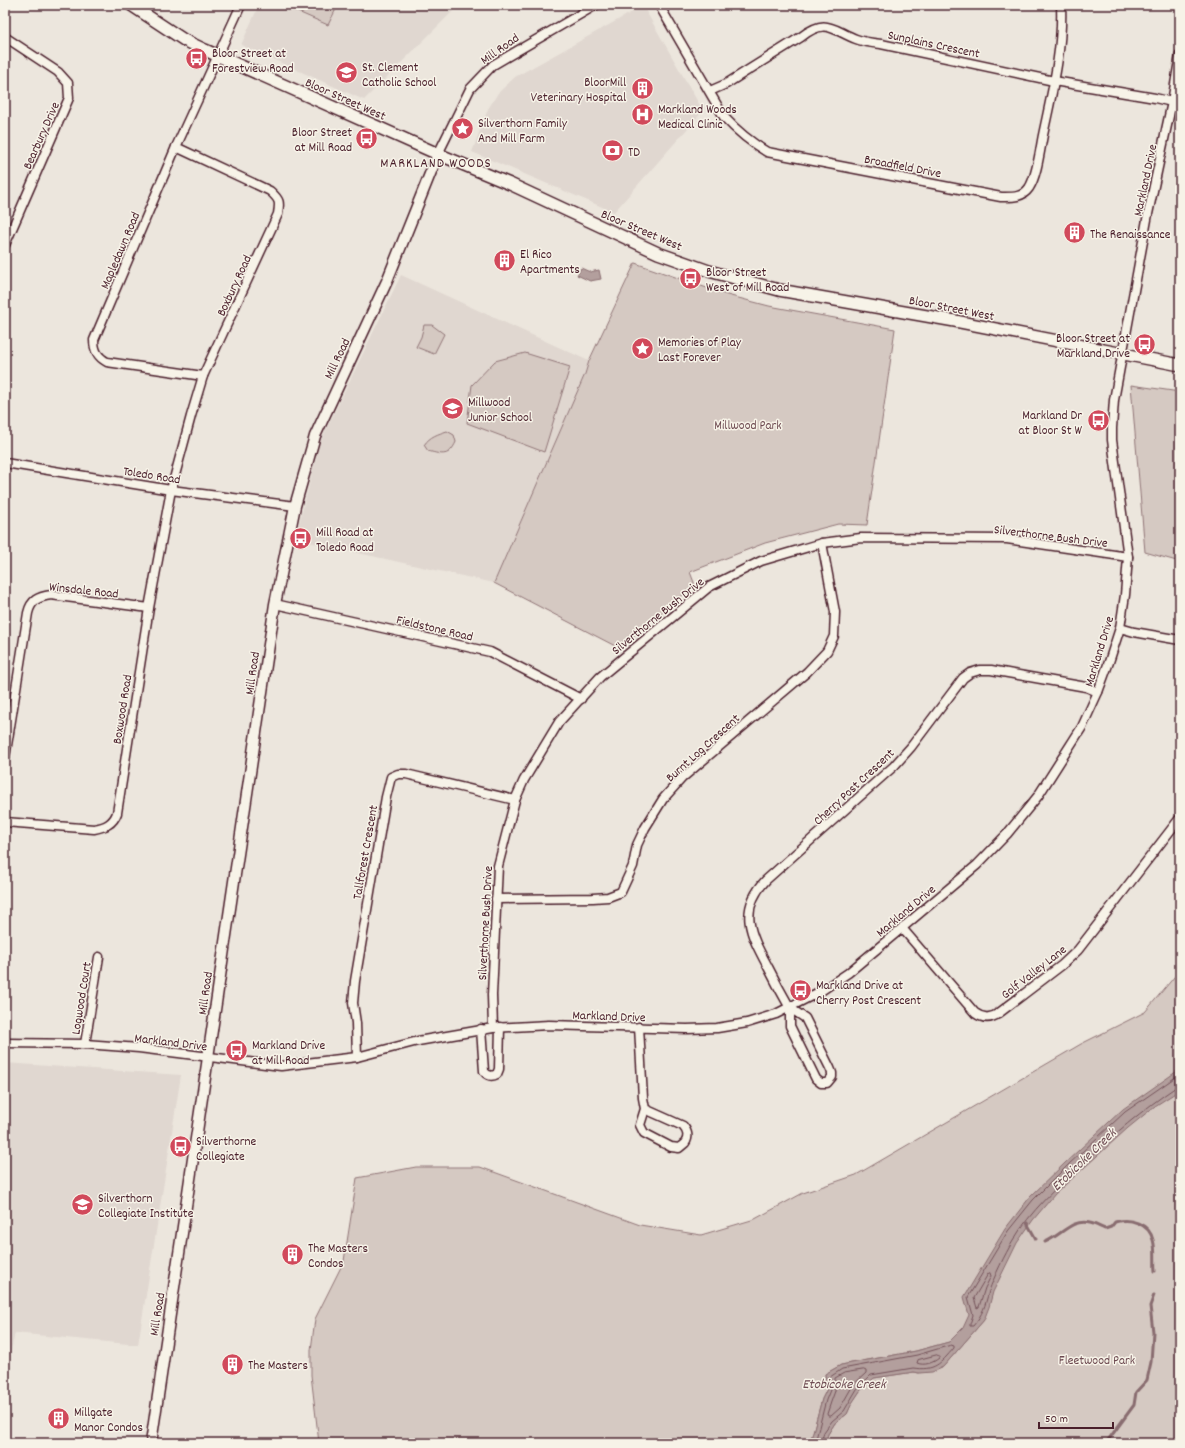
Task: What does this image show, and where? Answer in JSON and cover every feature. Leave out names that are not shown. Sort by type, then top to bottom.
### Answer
[{"type":"main road","name":"Bloor Street West","points":[[131,5],[184,40],[218,56],[438,154],[510,184],[658,252],[709,271],[779,290],[947,320],[1180,365]]},
{"type":"street","name":"Mapledawn Road","points":[[203,376],[107,362],[101,358],[94,347],[94,340],[176,147],[241,5]]},
{"type":"street","name":"Mill Road","points":[[151,1443],[275,604],[295,506],[315,436],[387,281],[438,154],[470,88],[493,65],[596,5]]},
{"type":"street","name":"Broadfield Drive","points":[[659,5],[724,117],[735,129],[753,144],[767,152],[1011,197],[1022,195],[1028,189],[1037,163],[1060,47],[1062,23],[1061,5]]},
{"type":"street","name":"Sunplains Crescent","points":[[710,91],[726,84],[801,37],[811,29],[820,26],[830,26],[857,40],[869,43],[880,44],[1054,81],[1172,102]]},
{"type":"street","name":"Bearbury Drive","points":[[5,37],[58,72],[68,83],[69,98],[5,245]]},
{"type":"street","name":"Markland Drive","points":[[5,1043],[85,1044],[139,1048],[208,1058],[281,1066],[357,1057],[418,1041],[496,1027],[548,1025],[687,1029],[717,1028],[747,1023],[790,1008],[835,983],[977,865],[1008,834],[1038,796],[1082,727],[1098,692],[1120,628],[1128,557],[1112,440],[1112,428],[1117,384],[1148,214],[1172,102],[1180,55]]},
{"type":"street","name":"Boxbury Road","points":[[171,490],[203,376],[274,226],[280,204],[276,196],[264,187],[176,147]]},
{"type":"street","name":"Toledo Road","points":[[5,463],[171,490],[295,506]]},
{"type":"street","name":"Boxwood Road","points":[[5,822],[94,829],[103,828],[114,821],[117,813],[149,608],[171,490]]},
{"type":"street","name":"Silverthorne Bush Drive","points":[[481,1029],[484,1069],[487,1075],[493,1076],[498,1073],[499,1069],[492,995],[498,866],[514,800],[524,780],[556,728],[600,677],[710,587],[761,561],[822,543],[861,538],[1007,539],[1128,557]]},
{"type":"street","name":"Burnt Log Crescent","points":[[496,899],[593,898],[608,897],[621,892],[633,866],[637,845],[645,828],[663,799],[682,778],[812,668],[827,651],[834,636],[835,612],[822,543]]},
{"type":"street","name":"Winsdale Road","points":[[5,758],[29,606],[41,597],[51,595],[149,608]]},
{"type":"street","name":"Fieldstone Road","points":[[275,604],[490,652],[581,699]]},
{"type":"street","points":[[1120,628],[1180,640]]},
{"type":"street","name":"Cherry Post Crescent","points":[[790,1008],[750,930],[750,910],[752,899],[757,889],[889,771],[911,747],[959,683],[970,673],[980,670],[991,670],[1086,687],[1098,692]]},
{"type":"street","name":"Tallforest Crescent","points":[[357,1057],[356,1023],[353,1004],[355,981],[386,796],[391,777],[398,774],[406,774],[514,800]]},
{"type":"street","name":"Golf Valley Lane","points":[[902,928],[975,1013],[985,1018],[992,1017],[1062,965],[1078,950],[1180,818]]},
{"type":"street","name":"Logwood Court","points":[[85,1044],[99,956]]},
{"type":"street","points":[[790,1008],[805,1018],[830,1068],[832,1077],[827,1083],[821,1083],[816,1079],[790,1026],[790,1008]]},
{"type":"street","points":[[639,1027],[645,1109],[640,1124],[644,1133],[671,1147],[677,1148],[684,1145],[688,1135],[683,1126],[645,1109]]},
{"type":"shaded area","name":"St. Clement Catholic School","points":[[259,5],[459,5],[364,100],[241,45]]},
{"type":"shaded area","name":"MARKLAND WOODS","points":[[643,6],[703,111],[614,212],[472,152],[488,109],[498,93],[515,77]]},
{"type":"shaded area","name":"Millwood Junior School","points":[[401,275],[589,361],[585,374],[494,583],[295,539],[320,442]]},
{"type":"shaded area","name":"Silverthorn Collegiate Institute","points":[[5,1063],[181,1075],[138,1345],[15,1333],[5,1377]]},
{"type":"green space","points":[[282,5],[338,5],[328,25]]},
{"type":"green space","name":"Millwood Park","points":[[635,263],[727,295],[769,306],[895,329],[867,525],[838,524],[765,543],[690,572],[695,585],[619,648],[494,583],[585,374],[589,361]]},
{"type":"green space","points":[[424,325],[432,325],[444,334],[434,354],[416,347],[421,337]]},
{"type":"green space","points":[[525,353],[570,367],[544,452],[467,423],[472,385],[495,361]]},
{"type":"green space","points":[[1131,385],[1180,392],[1180,562],[1145,552]]},
{"type":"green space","points":[[447,431],[454,435],[456,442],[451,450],[445,454],[428,451],[424,445],[426,442],[434,436]]},
{"type":"green space","name":"Fleetwood Park","points":[[1180,970],[1180,1443],[825,1443],[828,1434],[835,1423],[847,1414],[860,1391],[874,1378],[914,1372],[919,1373],[943,1367],[984,1320],[964,1328],[949,1342],[916,1351],[841,1365],[825,1374],[827,1389],[822,1399],[810,1443],[319,1443],[311,1375],[311,1350],[315,1319],[344,1261],[357,1178],[416,1167],[480,1167],[640,1225],[701,1235],[755,1219],[803,1193],[856,1175],[1081,1044],[1145,1012]]},
{"type":"water","points":[[581,268],[590,272],[599,270],[601,279],[590,281],[577,275]]},
{"type":"water","name":"Etobicoke Creek","points":[[1180,1069],[1180,1090],[1155,1106],[1128,1128],[1055,1194],[1033,1220],[1017,1243],[993,1292],[984,1320],[943,1367],[932,1372],[914,1372],[874,1378],[860,1391],[847,1414],[835,1423],[828,1434],[825,1443],[810,1443],[822,1399],[827,1389],[825,1374],[841,1365],[916,1351],[949,1342],[963,1328],[969,1315],[964,1297],[1005,1229],[1030,1197],[1123,1109]]},
{"type":"waterway","points":[[1045,1242],[1072,1225],[1078,1223],[1090,1223],[1105,1229],[1111,1227],[1115,1222],[1133,1221],[1143,1226],[1151,1234],[1154,1247],[1155,1271]]},
{"type":"waterway","points":[[1027,1223],[1036,1239]]},
{"type":"waterway","points":[[1106,1443],[1134,1405],[1136,1392],[1147,1380],[1151,1362],[1153,1332],[1150,1306],[1154,1295]]},
{"type":"place","name":"Bloor Street at Forestview Road","points":[[197,59]]},
{"type":"place","name":"St. Clement Catholic School","points":[[347,73]]},
{"type":"place","name":"BloorMill Veterinary Hospital","points":[[642,88]]},
{"type":"place","name":"Markland Woods Medical Clinic","points":[[643,115]]},
{"type":"place","name":"Silverthorn Family And Mill Farm","points":[[462,129]]},
{"type":"place","name":"Bloor Street at Mill Road","points":[[367,138]]},
{"type":"place","name":"TD","points":[[613,151]]},
{"type":"place","name":"The Renaissance","points":[[1074,233]]},
{"type":"place","name":"El Rico Apartments","points":[[505,260]]},
{"type":"place","name":"Bloor Street West of Mill Road","points":[[691,278]]},
{"type":"place","name":"Bloor Street at Markland Drive","points":[[1145,344]]},
{"type":"place","name":"Memories of Play Last Forever","points":[[642,348]]},
{"type":"place","name":"Millwood Junior School","points":[[453,408]]},
{"type":"place","name":"Markland Dr at Bloor St W","points":[[1098,421]]},
{"type":"place","name":"Mill Road at Toledo Road","points":[[301,538]]},
{"type":"place","name":"Markland Drive at Cherry Post Crescent","points":[[801,991]]},
{"type":"place","name":"Markland Drive at Mill Road","points":[[237,1051]]},
{"type":"place","name":"Silverthorne Collegiate","points":[[181,1147]]},
{"type":"place","name":"Silverthorn Collegiate Institute","points":[[83,1204]]},
{"type":"place","name":"The Masters Condos","points":[[292,1254]]},
{"type":"place","name":"The Masters","points":[[233,1364]]},
{"type":"place","name":"Millgate Manor Condos","points":[[59,1418]]},
{"type":"district","name":"MARKLAND WOODS","points":[[436,162]]}]
